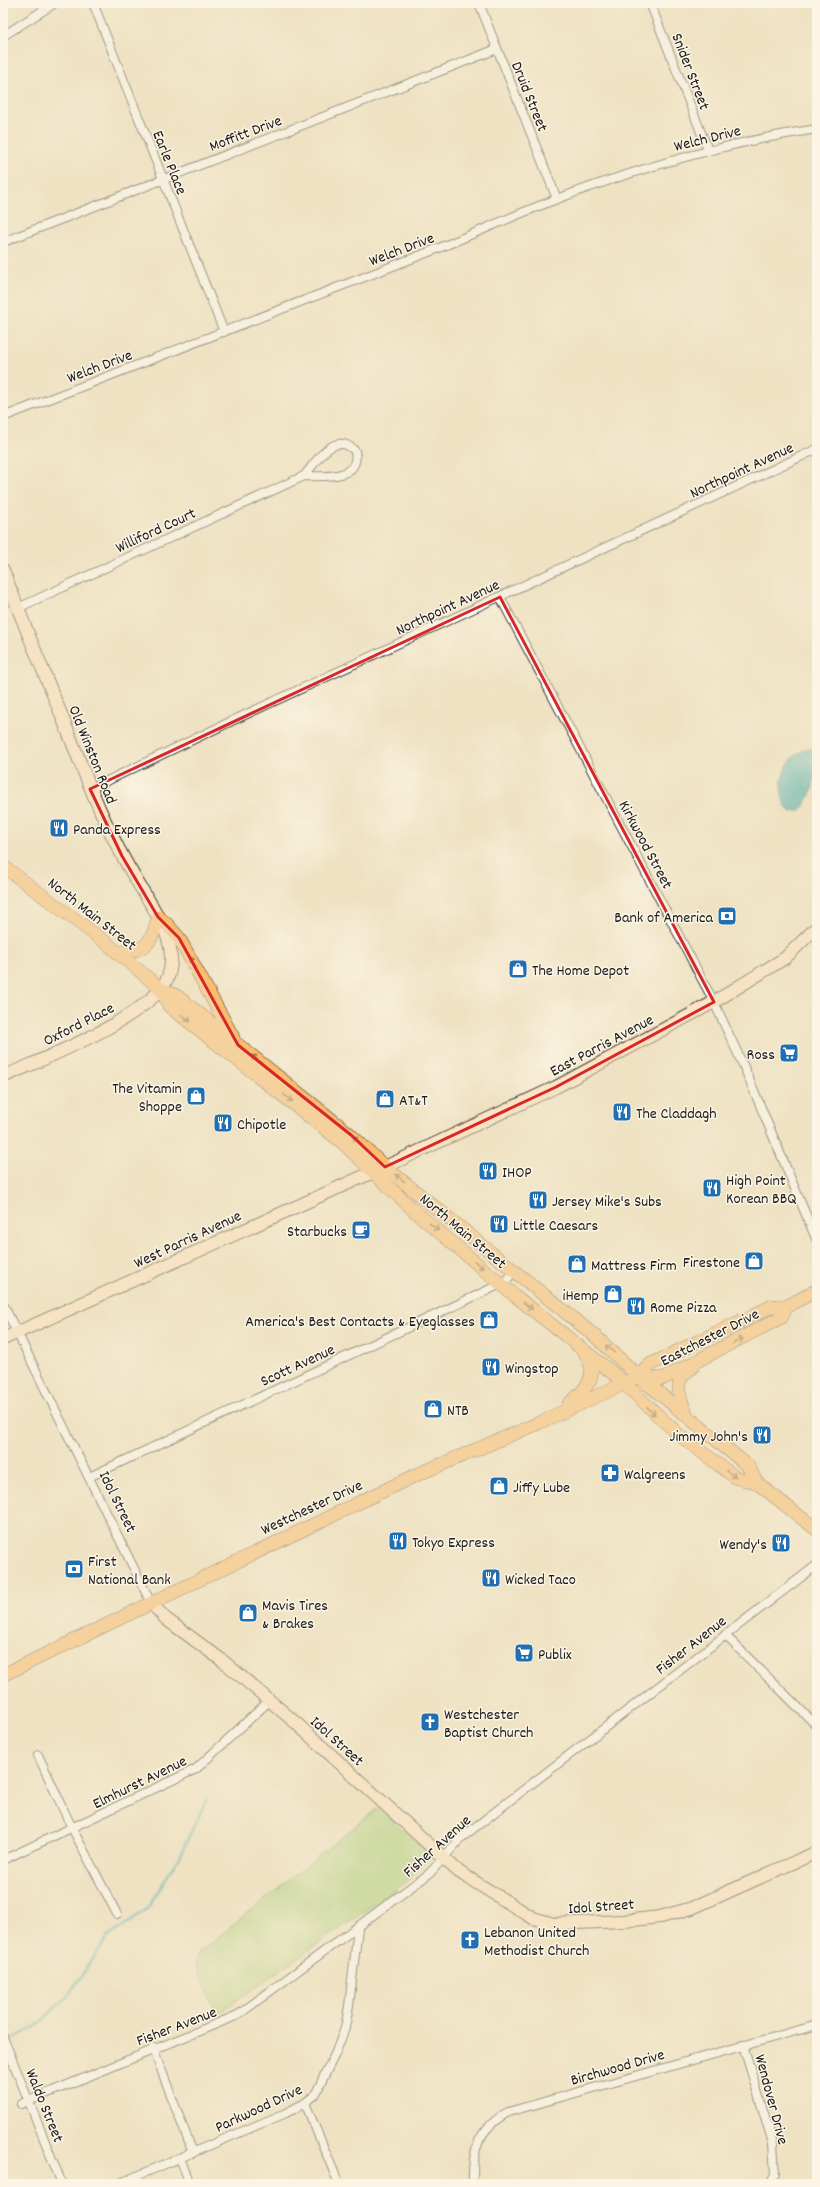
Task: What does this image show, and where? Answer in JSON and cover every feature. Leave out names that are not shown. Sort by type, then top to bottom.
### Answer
[{"type":"main road","name":"North Main Street","points":[[3,866],[118,953],[161,989],[177,996],[351,1135],[385,1167],[601,1341],[638,1376],[748,1466],[756,1482],[817,1530]]},
{"type":"main road","points":[[118,953],[138,950],[147,946],[152,939],[158,917],[179,938],[238,1045]]},
{"type":"main road","name":"North Main Street","points":[[161,989],[170,1006],[343,1142],[411,1208],[501,1284],[581,1348],[623,1384],[659,1418],[736,1478],[756,1482]]},
{"type":"main road","name":"Eastchester Drive","points":[[638,1376],[651,1364],[772,1306],[786,1307],[817,1290]]},
{"type":"main road","name":"Eastchester Drive","points":[[638,1376],[662,1379],[782,1317],[786,1307]]},
{"type":"main road","points":[[539,1423],[569,1404],[588,1386],[592,1376],[592,1370],[581,1348]]},
{"type":"main road","points":[[688,1417],[678,1396],[681,1378],[684,1372],[709,1360],[712,1354]]},
{"type":"main road","name":"Westchester Drive","points":[[3,1675],[436,1466],[539,1423],[638,1376]]},
{"type":"street","points":[[3,36],[55,3]]},
{"type":"street","name":"Earle Place","points":[[93,3],[162,180],[224,332]]},
{"type":"street","name":"Druid Street","points":[[479,3],[557,199]]},
{"type":"street","name":"Snider Street","points":[[650,3],[708,150]]},
{"type":"street","name":"Moffitt Drive","points":[[3,242],[497,48]]},
{"type":"street","name":"Welch Drive","points":[[3,417],[478,233],[557,199],[652,166],[708,150],[770,136],[817,129]]},
{"type":"street","name":"Williford Court","points":[[18,608],[304,476],[334,476],[350,470],[355,462],[354,452],[348,444],[342,442],[336,444],[319,458],[304,476]]},
{"type":"street","name":"Northpoint Avenue","points":[[90,790],[236,719],[817,449]]},
{"type":"street","name":"Old Winston Road","points":[[3,570],[90,790],[122,856],[158,917],[171,951],[171,964],[168,978],[161,989]]},
{"type":"street","name":"Kirkwood Street","points":[[500,597],[714,1002],[744,1067],[817,1241]]},
{"type":"street","name":"East Parris Avenue","points":[[385,1167],[556,1087],[714,1002],[785,958],[817,927]]},
{"type":"street","name":"Oxford Place","points":[[3,1077],[114,1024],[145,1005],[161,989]]},
{"type":"street","name":"West Parris Avenue","points":[[3,1339],[385,1167]]},
{"type":"street","name":"Scott Avenue","points":[[89,1477],[501,1284],[515,1272]]},
{"type":"street","name":"Idol Street","points":[[3,1304],[151,1603],[166,1619],[223,1661],[269,1701],[459,1872],[533,1918],[554,1924],[624,1921],[660,1916],[692,1908],[817,1852]]},
{"type":"street","name":"Fisher Avenue","points":[[21,2104],[153,2048],[220,2024],[238,2015],[358,1928],[430,1873],[461,1838],[817,1565]]},
{"type":"street","points":[[725,1635],[817,1726]]},
{"type":"street","name":"Elmhurst Avenue","points":[[3,1860],[196,1769],[269,1701]]},
{"type":"street","points":[[38,1755],[72,1828],[117,1914]]},
{"type":"street","name":"Parkwood Drive","points":[[118,2184],[305,2104],[315,2095],[336,2052],[345,2028],[358,1928]]},
{"type":"street","name":"Birchwood Drive","points":[[473,2184],[472,2160],[476,2147],[488,2125],[508,2112],[817,2025]]},
{"type":"street","name":"Waldo Street","points":[[3,2036],[62,2184]]},
{"type":"street","name":"Wendover Drive","points":[[743,2045],[773,2143],[775,2174],[771,2184]]},
{"type":"street","points":[[153,2048],[193,2152]]},
{"type":"street","points":[[305,2104],[339,2184]]},
{"type":"street","points":[[180,2158],[190,2184]]},
{"type":"highlighted area","points":[[500,597],[714,1002],[556,1087],[385,1167],[351,1135],[238,1045],[179,938],[158,917],[122,856],[90,789]]},
{"type":"green space","points":[[378,1808],[425,1850],[429,1858],[405,1883],[217,2014],[196,1966],[196,1958],[201,1951]]},
{"type":"water","points":[[807,749],[813,749],[817,753],[814,784],[809,798],[800,811],[790,812],[782,795],[781,785],[783,776],[791,759],[798,753]]},
{"type":"waterway","points":[[7,2042],[35,2027],[67,1997],[108,1937],[147,1909],[179,1857],[207,1799]]},
{"type":"place","name":"Panda Express","points":[[59,828]]},
{"type":"place","name":"Bank of America","points":[[727,916]]},
{"type":"place","name":"The Home Depot","points":[[518,969]]},
{"type":"place","name":"Ross","points":[[789,1053]]},
{"type":"place","name":"The Vitamin Shoppe","points":[[196,1096]]},
{"type":"place","name":"AT&T","points":[[385,1099]]},
{"type":"place","name":"The Claddagh","points":[[622,1112]]},
{"type":"place","name":"Chipotle","points":[[223,1123]]},
{"type":"place","name":"IHOP","points":[[488,1171]]},
{"type":"place","name":"High Point Korean BBQ","points":[[712,1188]]},
{"type":"place","name":"Jersey Mike's Subs","points":[[538,1200]]},
{"type":"place","name":"Little Caesars","points":[[499,1224]]},
{"type":"place","name":"Starbucks","points":[[361,1230]]},
{"type":"place","name":"Firestone","points":[[754,1261]]},
{"type":"place","name":"Mattress Firm","points":[[577,1264]]},
{"type":"place","name":"iHemp","points":[[613,1294]]},
{"type":"place","name":"Rome Pizza","points":[[636,1306]]},
{"type":"place","name":"America's Best Contacts & Eyeglasses","points":[[489,1320]]},
{"type":"place","name":"Wingstop","points":[[491,1367]]},
{"type":"place","name":"NTB","points":[[433,1409]]},
{"type":"place","name":"Jimmy John's","points":[[762,1435]]},
{"type":"place","name":"Walgreens","points":[[610,1473]]},
{"type":"place","name":"Jiffy Lube","points":[[499,1486]]},
{"type":"place","name":"Tokyo Express","points":[[398,1541]]},
{"type":"place","name":"Wendy's","points":[[781,1543]]},
{"type":"place","name":"First National Bank","points":[[74,1569]]},
{"type":"place","name":"Wicked Taco","points":[[491,1578]]},
{"type":"place","name":"Mavis Tires & Brakes","points":[[248,1613]]},
{"type":"place","name":"Publix","points":[[524,1653]]},
{"type":"place","name":"Westchester Baptist Church","points":[[430,1722]]},
{"type":"place","name":"Lebanon United Methodist Church","points":[[470,1940]]}]
